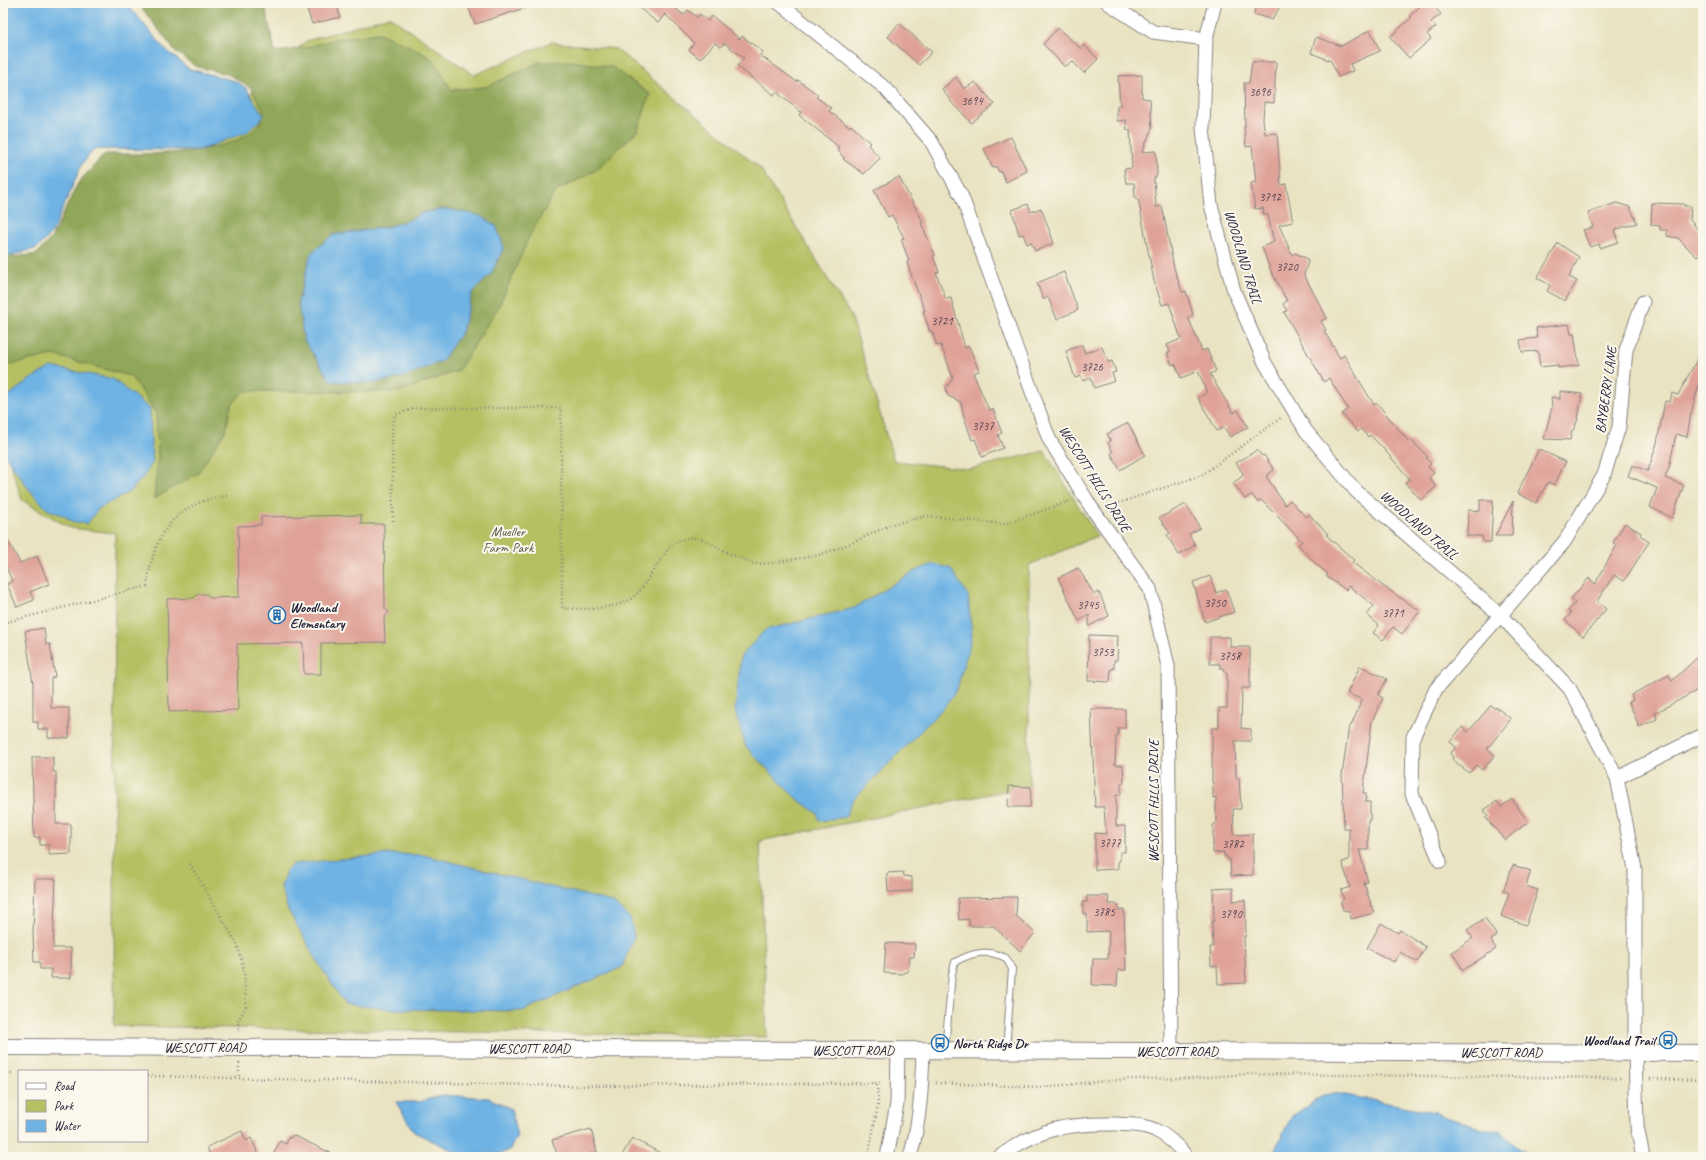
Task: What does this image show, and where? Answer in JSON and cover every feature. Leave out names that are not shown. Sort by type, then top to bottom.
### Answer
[{"type":"street","name":"WESCOTT HILLS DRIVE","points":[[779,3],[885,88],[931,141],[962,197],[1049,439],[1091,507],[1150,589],[1168,666],[1171,1051]]},
{"type":"street","points":[[1108,3],[1153,32],[1206,39]]},
{"type":"street","name":"WOODLAND TRAIL","points":[[1215,3],[1206,39],[1203,128],[1211,205],[1234,291],[1265,363],[1306,431],[1356,491],[1501,616],[1570,688],[1617,778],[1635,869],[1635,1053],[1637,1126],[1642,1157]]},
{"type":"street","name":"BAYBERRY LANE","points":[[1440,861],[1412,794],[1413,737],[1436,689],[1565,541],[1604,475],[1619,427],[1626,350],[1643,302]]},
{"type":"street","points":[[1617,778],[1703,735]]},
{"type":"street","name":"WESCOTT ROAD","points":[[3,1047],[1703,1053]]},
{"type":"street","points":[[887,1157],[897,1104],[898,1050]]},
{"type":"street","points":[[910,1157],[918,1120],[921,1096],[922,1050]]},
{"type":"street","points":[[999,1157],[1017,1144],[1041,1133],[1066,1126],[1092,1123],[1127,1124],[1154,1129],[1167,1136],[1188,1157]]},
{"type":"lane","points":[[945,1050],[952,974],[955,962],[968,955],[982,952],[997,953],[1006,958],[1012,969],[1006,1050]]},
{"type":"path","points":[[393,521],[392,429],[395,415],[415,408],[561,408],[562,608],[592,610],[618,606],[631,599],[639,592],[668,549],[676,542],[690,537],[705,540],[726,552],[754,564],[772,563],[819,555],[854,542],[890,525],[926,516],[1006,524],[1070,501]]},
{"type":"path","points":[[1091,507],[1107,507],[1202,475],[1294,409]]},
{"type":"path","points":[[3,623],[147,586],[154,553],[160,536],[170,524],[182,513],[197,503],[212,498],[227,496]]},
{"type":"path","points":[[190,864],[237,944],[244,969],[246,1008],[238,1020],[240,1078]]},
{"type":"path","points":[[3,1073],[18,1073]]},
{"type":"path","points":[[868,1157],[878,1105],[877,1083]]},
{"type":"green space","points":[[138,3],[269,3],[266,10],[275,52],[308,47],[335,39],[379,33],[414,48],[434,60],[451,90],[486,87],[540,62],[571,61],[612,67],[650,94],[638,130],[596,170],[555,192],[530,235],[499,306],[458,371],[397,392],[245,391],[231,405],[226,430],[198,473],[154,499],[158,455],[156,414],[130,376],[53,355],[3,366],[3,250],[14,257],[37,254],[52,237],[78,183],[105,154],[165,153],[211,148],[232,142],[249,134],[260,123],[263,109],[251,88],[230,75],[195,66],[175,51]],"holes":[[[448,209],[491,274],[472,293],[462,331],[404,377],[373,383],[331,381],[304,340],[298,302],[358,231],[387,227],[409,220],[424,212]]]},
{"type":"green space","name":"Mueller Farm Park","points":[[389,16],[474,75],[551,42],[616,49],[760,168],[852,318],[894,461],[970,469],[1044,451],[1097,536],[1029,565],[1029,786],[760,841],[767,1037],[114,1026],[115,533],[70,528],[22,500],[3,441],[3,330],[306,41]]},
{"type":"water","points":[[15,3],[126,3],[164,48],[189,69],[235,81],[246,88],[264,116],[247,132],[200,150],[94,149],[82,164],[52,233],[37,248],[3,258],[3,10]]},
{"type":"water","points":[[448,209],[481,216],[496,226],[504,247],[491,274],[472,293],[462,331],[442,361],[404,377],[373,383],[331,381],[304,340],[298,302],[311,253],[333,235],[387,227],[409,220],[424,212]]},
{"type":"water","points":[[51,367],[113,379],[150,409],[153,462],[131,491],[98,509],[87,524],[71,521],[65,516],[47,509],[28,488],[3,452],[3,400],[29,380]]},
{"type":"water","points":[[933,564],[950,568],[968,595],[972,636],[957,689],[948,703],[853,800],[845,817],[820,821],[817,813],[797,799],[746,747],[735,711],[741,656],[765,630],[854,608],[915,571]]},
{"type":"water","points":[[389,854],[423,855],[612,902],[630,918],[634,936],[622,967],[522,1011],[388,1009],[345,1004],[321,967],[288,910],[281,887],[286,871],[293,864]]},
{"type":"water","points":[[1335,1093],[1435,1112],[1439,1115],[1474,1126],[1501,1132],[1517,1147],[1533,1157],[1271,1157],[1292,1116],[1324,1095]]},
{"type":"water","points":[[442,1095],[489,1098],[511,1109],[517,1136],[510,1149],[501,1154],[460,1154],[414,1132],[396,1102],[419,1102]]},
{"type":"building","points":[[305,3],[337,3],[340,17],[312,24]]},
{"type":"building","points":[[467,3],[530,3],[531,6],[475,24]]},
{"type":"building","points":[[633,3],[673,3],[671,5],[684,15],[688,10],[697,17],[700,14],[708,21],[712,16],[740,39],[742,36],[763,52],[760,55],[797,82],[798,80],[818,95],[816,97],[831,108],[829,111],[850,127],[851,125],[870,143],[868,145],[880,158],[864,174],[843,159],[844,158],[837,149],[839,147],[799,115],[801,112],[776,92],[774,95],[737,66],[744,58],[724,43],[721,47],[715,43],[700,59],[689,50],[694,43],[665,14],[658,23]]},
{"type":"building","points":[[1256,3],[1282,3],[1272,20],[1254,14]]},
{"type":"building","points":[[1423,3],[1431,3],[1441,14],[1431,22],[1436,27],[1427,34],[1431,39],[1409,58],[1390,37],[1412,17],[1410,16]]},
{"type":"building","points":[[899,23],[932,52],[919,65],[888,37]]},
{"type":"building","points":[[1058,28],[1081,49],[1084,45],[1098,59],[1084,73],[1072,61],[1065,67],[1043,44]]},
{"type":"building","points":[[1370,30],[1380,51],[1350,64],[1353,71],[1338,77],[1331,61],[1311,53],[1316,37],[1341,46]]},
{"type":"building","points":[[1252,62],[1276,62],[1274,103],[1264,102],[1263,120],[1265,134],[1277,133],[1281,185],[1286,184],[1293,222],[1279,225],[1292,255],[1295,253],[1306,258],[1308,262],[1304,275],[1327,318],[1321,321],[1326,330],[1324,331],[1340,358],[1344,355],[1374,405],[1377,403],[1409,442],[1411,440],[1428,457],[1426,458],[1431,464],[1428,467],[1434,473],[1429,478],[1436,487],[1421,500],[1405,483],[1410,479],[1381,446],[1370,435],[1368,437],[1361,429],[1358,432],[1342,414],[1348,409],[1329,378],[1324,382],[1284,312],[1287,311],[1283,304],[1287,301],[1270,269],[1262,247],[1274,242],[1268,215],[1264,215],[1263,208],[1255,209],[1251,183],[1256,182],[1252,146],[1246,147],[1244,126],[1244,83],[1249,83]]},
{"type":"building","points":[[1142,75],[1142,98],[1150,99],[1152,128],[1142,152],[1156,151],[1157,175],[1154,179],[1156,207],[1162,206],[1174,268],[1182,292],[1186,291],[1193,315],[1188,317],[1202,351],[1207,349],[1216,371],[1210,374],[1233,413],[1238,410],[1248,427],[1230,437],[1224,427],[1217,431],[1198,398],[1207,393],[1198,371],[1181,378],[1175,364],[1172,365],[1167,353],[1170,352],[1167,345],[1181,339],[1169,303],[1162,305],[1154,281],[1138,198],[1135,198],[1134,183],[1126,183],[1124,169],[1132,168],[1130,130],[1127,130],[1126,120],[1117,121],[1117,106],[1120,106],[1118,76]]},
{"type":"building","points":[[956,77],[964,89],[975,82],[995,104],[971,123],[958,108],[956,108],[942,89]]},
{"type":"building","points":[[1011,137],[1027,171],[1006,182],[1001,171],[999,172],[996,166],[993,168],[984,149]]},
{"type":"building","points":[[899,177],[923,222],[921,223],[935,255],[933,256],[939,272],[936,273],[946,299],[951,298],[965,348],[969,346],[979,371],[973,373],[989,410],[993,409],[1002,433],[998,435],[1003,448],[982,457],[975,439],[972,440],[964,417],[961,402],[948,396],[946,388],[953,378],[941,345],[937,346],[932,331],[930,332],[923,311],[925,311],[907,262],[909,261],[901,239],[904,238],[892,215],[888,217],[874,190]]},
{"type":"building","points":[[1616,203],[1630,207],[1637,223],[1614,230],[1618,242],[1600,248],[1599,244],[1590,247],[1583,230],[1593,227],[1588,213]]},
{"type":"building","points":[[1652,203],[1684,204],[1684,206],[1691,206],[1690,220],[1703,236],[1703,251],[1697,257],[1678,238],[1667,236],[1667,230],[1660,230],[1660,226],[1651,225]]},
{"type":"building","points":[[1028,204],[1031,212],[1041,208],[1054,243],[1035,251],[1031,242],[1027,244],[1023,234],[1019,235],[1012,210]]},
{"type":"building","points":[[1558,243],[1579,257],[1569,277],[1577,281],[1565,301],[1547,291],[1550,285],[1537,278]]},
{"type":"building","points":[[1064,272],[1078,310],[1057,319],[1048,297],[1043,299],[1037,283]]},
{"type":"building","points":[[1569,324],[1571,334],[1574,334],[1579,365],[1558,368],[1558,365],[1540,367],[1538,351],[1522,352],[1520,340],[1537,338],[1536,328]]},
{"type":"building","points":[[1082,345],[1085,353],[1102,347],[1108,362],[1112,361],[1116,372],[1112,373],[1115,381],[1094,388],[1091,378],[1083,381],[1081,376],[1075,378],[1066,351]]},
{"type":"building","points":[[1703,348],[1703,386],[1699,385],[1691,413],[1687,437],[1676,434],[1669,468],[1665,478],[1684,485],[1672,518],[1650,507],[1657,488],[1628,476],[1632,465],[1648,471],[1657,443],[1665,401],[1670,402],[1672,393],[1678,395]]},
{"type":"building","points":[[1560,391],[1582,394],[1578,419],[1574,429],[1572,430],[1570,440],[1544,439],[1552,407],[1551,397],[1560,399]]},
{"type":"building","points":[[1128,423],[1145,455],[1120,470],[1111,454],[1113,452],[1108,443],[1111,441],[1107,434]]},
{"type":"building","points":[[1539,449],[1566,462],[1554,485],[1548,482],[1536,503],[1517,493]]},
{"type":"building","points":[[1257,450],[1262,456],[1264,455],[1274,470],[1266,476],[1285,505],[1290,500],[1306,517],[1309,514],[1328,534],[1326,535],[1354,560],[1352,562],[1383,586],[1420,611],[1402,634],[1393,627],[1383,640],[1373,633],[1379,625],[1367,615],[1374,606],[1349,586],[1346,590],[1326,576],[1328,574],[1298,545],[1302,541],[1261,500],[1257,502],[1252,494],[1245,499],[1233,483],[1244,475],[1236,463]]},
{"type":"building","points":[[1480,500],[1493,500],[1491,542],[1483,542],[1482,536],[1467,536],[1468,510],[1480,511]]},
{"type":"building","points":[[1513,501],[1512,536],[1495,536]]},
{"type":"building","points":[[1186,504],[1200,528],[1189,534],[1195,545],[1179,555],[1167,535],[1170,533],[1159,518]]},
{"type":"building","name":"Woodland Elementary","points":[[361,515],[361,524],[384,524],[385,609],[389,612],[384,618],[385,642],[321,643],[321,674],[304,674],[303,643],[237,644],[238,710],[169,712],[167,599],[194,598],[198,594],[207,594],[210,598],[239,597],[238,526],[261,525],[261,517]]},
{"type":"building","points":[[1625,523],[1641,533],[1640,535],[1649,542],[1624,581],[1614,575],[1597,601],[1606,609],[1583,637],[1565,620],[1571,613],[1568,611],[1575,603],[1571,599],[1589,578],[1595,584],[1617,545],[1613,543]]},
{"type":"building","points":[[3,532],[20,563],[37,556],[49,584],[30,592],[34,600],[17,607],[7,584],[12,581],[3,559]]},
{"type":"building","points":[[1078,568],[1094,594],[1099,592],[1109,616],[1089,626],[1089,615],[1079,621],[1058,578]]},
{"type":"building","points":[[1210,576],[1216,593],[1226,589],[1234,612],[1205,622],[1193,582]]},
{"type":"building","points":[[44,628],[46,644],[50,644],[55,677],[51,678],[51,708],[69,708],[69,738],[48,738],[48,729],[38,729],[38,722],[33,722],[33,684],[25,631]]},
{"type":"building","points":[[1089,635],[1118,636],[1117,660],[1114,660],[1114,669],[1111,669],[1110,682],[1088,681]]},
{"type":"building","points":[[1210,637],[1230,637],[1230,647],[1250,647],[1250,688],[1242,688],[1241,728],[1251,729],[1251,741],[1235,741],[1236,778],[1239,778],[1241,809],[1233,809],[1234,835],[1253,834],[1253,875],[1231,876],[1230,859],[1227,859],[1227,856],[1224,856],[1224,852],[1213,853],[1213,824],[1216,824],[1216,797],[1213,798],[1212,728],[1219,728],[1219,708],[1227,708],[1227,672],[1224,672],[1224,668],[1220,668],[1220,664],[1210,664]]},
{"type":"building","points":[[1703,652],[1703,685],[1698,690],[1655,713],[1657,719],[1639,727],[1629,702],[1633,700],[1631,695],[1669,675],[1672,681]]},
{"type":"building","points":[[1360,666],[1387,679],[1378,695],[1383,698],[1372,721],[1363,793],[1366,793],[1366,802],[1370,802],[1370,820],[1368,820],[1368,850],[1359,850],[1368,882],[1364,883],[1374,913],[1351,919],[1349,911],[1343,910],[1341,902],[1344,899],[1341,890],[1350,887],[1342,862],[1349,860],[1349,828],[1344,828],[1342,775],[1349,726],[1351,726],[1362,700],[1347,693]]},
{"type":"building","points":[[1491,705],[1495,709],[1496,707],[1511,719],[1487,749],[1495,755],[1482,770],[1476,765],[1469,773],[1452,759],[1453,757],[1450,754],[1456,747],[1450,742],[1462,727],[1468,732]]},
{"type":"building","points":[[1091,709],[1125,709],[1125,728],[1118,728],[1118,736],[1116,736],[1115,765],[1123,765],[1124,783],[1121,783],[1121,795],[1116,795],[1116,826],[1125,826],[1125,852],[1120,852],[1118,869],[1095,870],[1095,833],[1106,834],[1104,807],[1095,807]]},
{"type":"building","points":[[32,757],[53,757],[53,772],[56,772],[56,824],[71,824],[71,854],[49,855],[49,845],[40,845],[40,837],[34,838]]},
{"type":"building","points":[[1009,786],[1031,787],[1030,807],[1008,807]]},
{"type":"building","points":[[1512,799],[1528,822],[1505,840],[1485,817],[1488,815],[1484,810],[1497,801],[1501,807]]},
{"type":"building","points":[[1513,865],[1531,871],[1526,886],[1538,890],[1526,925],[1501,916],[1509,893],[1503,891]]},
{"type":"building","points":[[903,872],[904,876],[912,877],[912,891],[888,892],[887,873]]},
{"type":"building","points":[[35,879],[56,879],[53,948],[71,948],[71,978],[51,978],[51,969],[40,969],[40,962],[34,962],[33,934]]},
{"type":"building","points":[[1233,888],[1233,901],[1245,900],[1246,936],[1244,936],[1246,983],[1218,984],[1217,966],[1211,966],[1210,947],[1213,947],[1213,889]]},
{"type":"building","points":[[1087,896],[1108,896],[1109,904],[1118,904],[1118,910],[1124,910],[1126,970],[1118,970],[1117,986],[1092,985],[1093,959],[1108,959],[1109,931],[1087,932],[1087,914],[1083,914],[1083,902],[1087,902]]},
{"type":"building","points":[[1017,897],[1016,916],[1035,933],[1020,951],[993,926],[969,926],[969,919],[959,920],[958,898]]},
{"type":"building","points":[[1485,918],[1497,936],[1491,940],[1496,949],[1463,970],[1452,952],[1473,938],[1467,930]]},
{"type":"building","points":[[1381,923],[1398,933],[1400,930],[1426,947],[1417,962],[1400,952],[1394,962],[1367,948]]},
{"type":"building","points":[[886,943],[915,944],[914,957],[910,957],[908,972],[904,972],[903,974],[884,973]]},
{"type":"building","points":[[591,1129],[597,1152],[578,1157],[558,1157],[552,1140]]},
{"type":"building","points":[[242,1131],[246,1141],[251,1138],[260,1157],[211,1157],[207,1147]]},
{"type":"building","points":[[293,1135],[339,1157],[272,1157],[280,1141],[286,1144],[289,1137],[291,1138]]},
{"type":"building","points":[[632,1138],[668,1157],[621,1157]]},
{"type":"place","name":"Woodland Elementary","points":[[277,615]]},
{"type":"place","name":"Woodland Trail","points":[[1668,1040]]},
{"type":"place","name":"North Ridge Dr","points":[[940,1043]]}]
